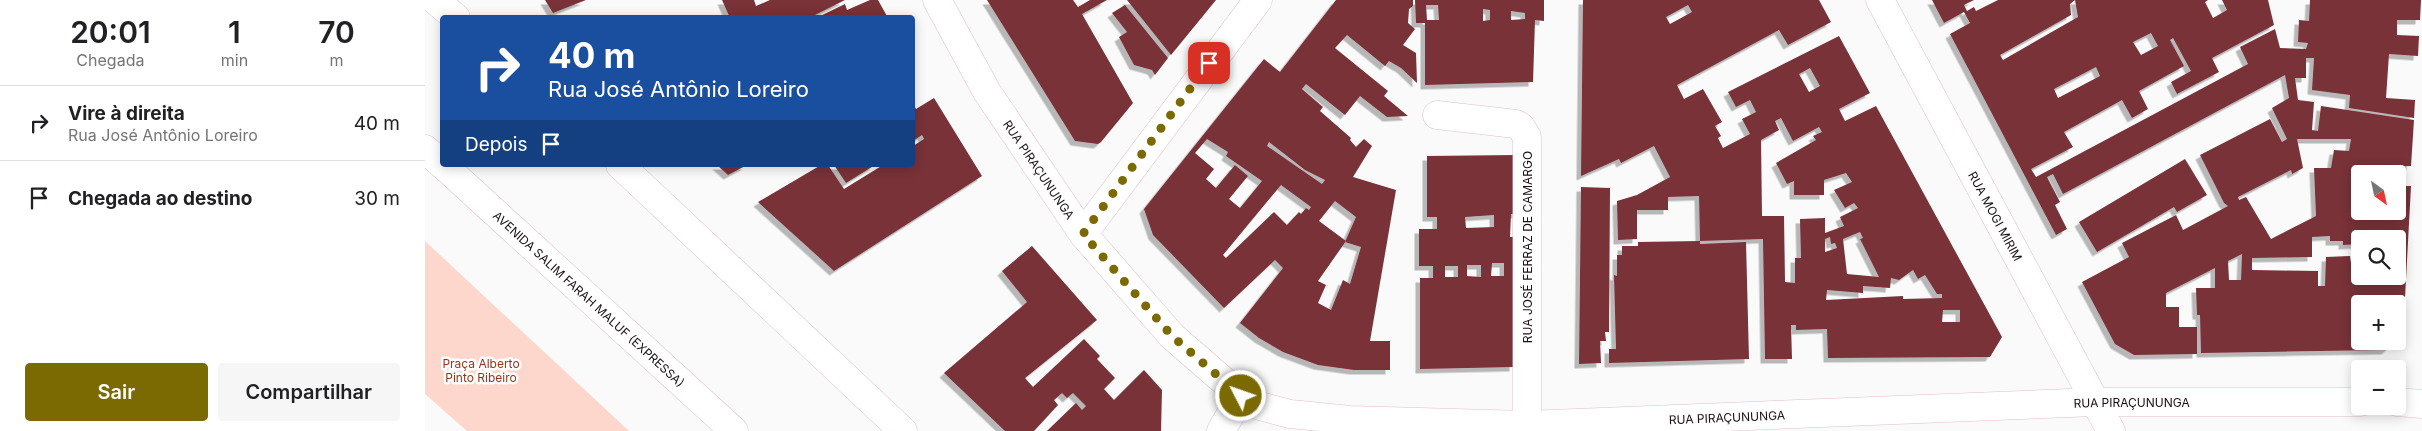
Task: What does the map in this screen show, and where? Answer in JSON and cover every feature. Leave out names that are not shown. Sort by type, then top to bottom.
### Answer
[{"type":"main road","points":[[435,0],[452,15]]},
{"type":"main road","name":"RUA PIRAÇUNUNGA","points":[[937,0],[987,92],[1083,234],[1172,336],[1241,396],[1260,406],[1290,414],[1350,420],[1527,425],[2095,402],[2351,402]]},
{"type":"main road","points":[[1083,234],[1259,0]]},
{"type":"main road","name":"RUA MOGI MIRIM","points":[[1880,0],[2111,431]]},
{"type":"main road","name":"RUA JOSÉ FERRAZ DE CAMARGO","points":[[1437,115],[1515,124],[1521,127],[1527,137],[1527,425]]},
{"type":"main road","name":"AVENIDA SALIM FARAH MALUF (EXPRESSA)","points":[[425,149],[440,162]]},
{"type":"main road","name":"AVENIDA SALIM FARAH MALUF (EXPRESSA)","points":[[445,167],[734,431]]},
{"type":"main road","points":[[622,167],[903,431]]},
{"type":"main road","points":[[1221,431],[1241,396]]},
{"type":"main road","points":[[2406,403],[2422,404]]},
{"type":"green space","name":"Praça Alberto Pinto Ribeiro","points":[[425,241],[629,431],[467,431],[425,394]]},
{"type":"building","points":[[545,0],[586,0],[553,13]]},
{"type":"building","points":[[722,0],[754,0],[756,6],[770,0],[845,0],[815,15],[729,15]]},
{"type":"building","points":[[870,0],[878,0],[886,15],[822,15],[845,4],[847,10]]},
{"type":"building","points":[[987,0],[1073,0],[1078,7],[1090,0],[1107,0],[1082,14],[1133,103],[1101,142],[1098,144],[1075,141]]},
{"type":"building","points":[[1127,0],[1216,0],[1171,55]]},
{"type":"building","points":[[1336,0],[1413,0],[1413,6],[1409,9],[1408,23],[1415,29],[1403,45],[1416,53],[1417,83],[1401,68],[1389,61],[1385,66],[1347,35],[1335,48],[1388,91],[1384,96],[1408,116],[1387,117],[1360,96],[1345,115],[1306,84],[1302,89],[1323,107],[1320,111],[1351,138],[1350,140],[1356,147],[1364,139],[1372,146],[1353,177],[1396,190],[1370,341],[1390,341],[1390,370],[1354,370],[1318,365],[1283,352],[1259,338],[1240,323],[1283,268],[1275,260],[1224,308],[1153,235],[1144,209],[1264,59],[1280,72]],"holes":[[[1207,139],[1228,152],[1226,156],[1262,181],[1240,208],[1229,199],[1248,176],[1235,165],[1216,188],[1206,179],[1214,169],[1195,153]],[[1269,142],[1305,170],[1325,180],[1322,184],[1267,146]],[[1281,185],[1311,207],[1309,210],[1306,208],[1301,214],[1299,212],[1287,225],[1274,212],[1226,258],[1223,255]],[[1335,201],[1356,217],[1346,241],[1319,221]],[[1345,242],[1361,247],[1350,284],[1343,280],[1331,310],[1318,303],[1326,285],[1318,281]]]},
{"type":"building","points":[[1415,0],[1544,0],[1544,21],[1535,20],[1533,82],[1425,85],[1425,23],[1416,23]],"holes":[[[1426,5],[1438,5],[1439,20],[1427,20]],[[1483,9],[1490,10],[1490,20],[1483,21]],[[1511,11],[1525,13],[1525,19],[1511,20]]]},
{"type":"building","points":[[1583,0],[1819,0],[1831,22],[1788,45],[1779,30],[1677,85],[1684,99],[1703,89],[1722,122],[1715,126],[1721,136],[1718,138],[1723,148],[1750,134],[1742,119],[1756,112],[1750,100],[1736,107],[1728,92],[1839,36],[1870,93],[1839,109],[1845,121],[1876,106],[2002,337],[1990,357],[1828,358],[1827,329],[1796,330],[1796,325],[1791,325],[1792,359],[1765,359],[1763,239],[1700,241],[1699,196],[1668,197],[1668,210],[1637,210],[1637,239],[1618,240],[1617,201],[1637,195],[1670,177],[1654,146],[1621,163],[1619,159],[1581,176]],"holes":[[[1688,5],[1692,12],[1670,24],[1666,17]],[[1810,68],[1820,86],[1809,92],[1799,74]],[[1781,118],[1793,141],[1819,127],[1822,132],[1813,136],[1816,140],[1776,163],[1787,184],[1794,181],[1794,195],[1824,195],[1824,180],[1846,173],[1852,182],[1834,190],[1845,208],[1854,203],[1858,208],[1840,217],[1844,226],[1825,233],[1825,218],[1800,219],[1801,258],[1795,258],[1795,283],[1785,282],[1784,216],[1762,216],[1761,140],[1779,130],[1775,121]],[[1860,232],[1863,238],[1860,239],[1879,277],[1847,274],[1843,239]],[[1830,237],[1831,244],[1835,243],[1837,248],[1825,252],[1825,239]],[[1913,270],[1918,279],[1925,275],[1937,294],[1942,294],[1942,298],[1903,299],[1903,296],[1826,300],[1827,290],[1863,293],[1863,286],[1890,288],[1891,278],[1899,280]],[[1943,310],[1960,310],[1960,322],[1942,322]]]},
{"type":"building","points":[[1932,0],[1974,0],[1964,5],[1967,11],[1974,7],[1976,11],[1998,0],[2075,0],[2208,0],[2205,2],[2213,18],[2227,10],[2222,0],[2268,0],[2274,25],[2212,58],[2219,72],[2177,94],[2171,82],[2191,71],[2173,38],[2170,40],[2184,66],[2139,91],[2148,109],[2132,118],[2122,100],[2064,132],[2073,147],[2031,169],[2036,177],[2248,64],[2240,47],[2275,29],[2280,48],[2306,49],[2308,43],[2298,42],[2299,20],[2309,21],[2310,0],[2421,0],[2420,20],[2397,20],[2397,35],[2419,36],[2418,56],[2389,54],[2386,98],[2415,100],[2414,118],[2349,108],[2350,95],[2312,90],[2314,58],[2306,58],[2306,78],[2295,78],[2298,100],[2314,102],[2312,130],[2318,131],[2321,106],[2414,120],[2411,166],[2351,165],[2351,220],[2406,220],[2406,186],[2411,186],[2406,279],[2406,230],[2351,230],[2351,245],[2343,245],[2343,241],[2330,241],[2330,236],[2312,237],[2312,257],[2252,258],[2252,270],[2318,271],[2318,286],[2325,286],[2326,257],[2350,256],[2351,285],[2406,285],[2405,295],[2351,295],[2351,350],[2386,350],[2201,353],[2200,315],[2197,315],[2196,288],[2215,288],[2215,268],[2166,293],[2166,307],[2179,307],[2179,327],[2197,327],[2197,354],[2134,355],[2115,344],[2082,282],[2129,257],[2122,243],[2176,215],[2183,230],[2228,206],[2224,203],[2200,155],[2270,119],[2282,142],[2287,139],[2272,108],[2289,98],[2285,75],[2063,194],[2053,174],[2047,177],[2060,202],[2055,205],[2067,229],[2056,235],[1950,34],[1970,23],[1964,12],[1944,23]],"holes":[[[2075,0],[2078,17],[2003,60],[2000,55],[2071,15],[2070,4]],[[2151,33],[2158,46],[2141,55],[2133,42]],[[2096,67],[2100,76],[2058,98],[2054,89]],[[2297,139],[2351,139],[2349,151],[2334,150],[2331,168],[2314,168],[2316,216],[2271,239],[2246,197],[2239,200],[2238,197],[2291,170],[2292,174],[2303,168]],[[2242,254],[2241,280],[2229,280],[2228,261]]]},
{"type":"building","points":[[1125,5],[1168,58],[1155,75],[1152,70],[1134,65],[1119,37],[1127,32],[1112,13]]},
{"type":"building","points":[[934,98],[982,176],[834,271],[758,202],[818,167],[829,167],[844,189],[880,167],[915,167],[915,145],[924,139],[922,135],[915,140],[915,107],[916,109]]},
{"type":"building","points":[[1516,155],[1517,214],[1511,214],[1510,237],[1517,237],[1514,367],[1420,369],[1420,278],[1433,278],[1433,266],[1419,266],[1419,229],[1437,229],[1437,217],[1427,217],[1427,156]],"holes":[[[1494,215],[1494,227],[1466,228],[1465,217]],[[1492,263],[1504,263],[1504,276],[1491,276]],[[1467,265],[1481,265],[1481,277],[1467,276]],[[1445,266],[1458,266],[1458,277],[1445,277]]]},
{"type":"building","points":[[2185,159],[2207,195],[2177,212],[2174,207],[2097,252],[2079,222]]},
{"type":"building","points":[[719,167],[743,167],[728,175]]},
{"type":"building","points":[[835,167],[872,167],[846,183]]},
{"type":"building","points":[[1581,187],[1610,188],[1609,332],[1605,332],[1606,341],[1600,341],[1601,363],[1579,364]]},
{"type":"building","points":[[1700,241],[1700,244],[1746,242],[1749,359],[1609,363],[1609,349],[1616,349],[1614,275],[1617,276],[1617,255],[1622,255],[1622,246],[1638,246],[1638,242]]},
{"type":"building","points":[[1032,246],[1097,320],[1025,378],[1033,387],[1084,339],[1100,356],[1097,359],[1115,378],[1104,389],[1114,400],[1144,370],[1162,390],[1161,431],[1047,431],[1076,403],[1082,410],[1086,406],[1073,393],[1067,398],[1062,393],[1054,400],[1058,405],[1034,431],[1005,431],[944,373],[1027,302],[1002,271]]},
{"type":"route","points":[[1209,63],[1083,234],[1172,336],[1241,396]]}]
